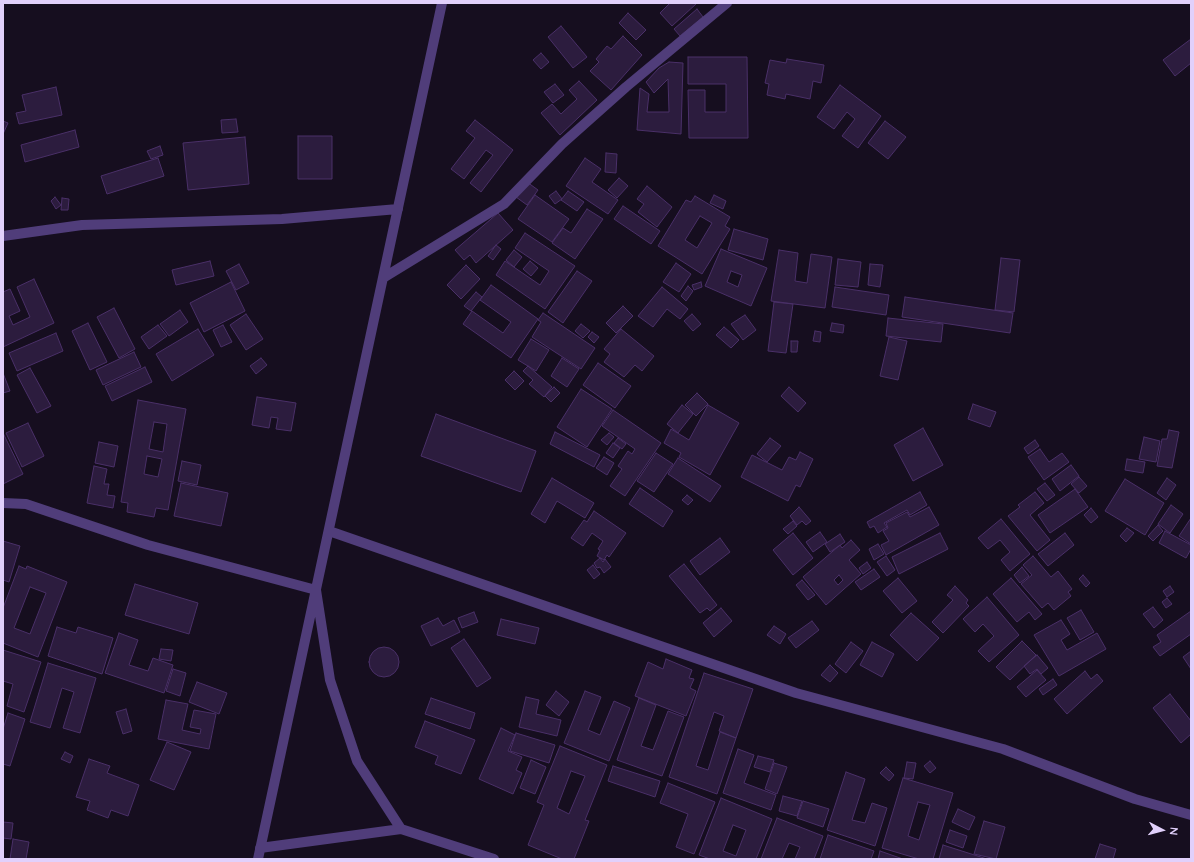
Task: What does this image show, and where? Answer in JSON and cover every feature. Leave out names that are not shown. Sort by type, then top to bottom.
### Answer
[{"type":"street","points":[[258,859],[442,3]]},
{"type":"street","points":[[383,278],[504,204],[562,144],[626,87],[727,3]]},
{"type":"street","points":[[3,236],[82,225],[282,220],[398,209]]},
{"type":"street","points":[[3,503],[26,504],[148,545],[316,590]]},
{"type":"street","points":[[329,531],[796,692],[1003,749],[1135,799],[1191,816]]},
{"type":"street","points":[[316,590],[330,680],[357,761],[401,829]]},
{"type":"street","points":[[260,848],[401,829],[494,859]]},
{"type":"building","points":[[670,3],[696,4],[672,26],[660,13]]},
{"type":"building","points":[[697,9],[703,17],[680,36],[674,29]]},
{"type":"building","points":[[628,13],[646,30],[636,40],[619,23]]},
{"type":"building","points":[[561,26],[587,57],[573,68],[548,37]]},
{"type":"building","points":[[623,36],[642,55],[611,90],[590,71],[599,62],[596,59],[607,46],[611,49]]},
{"type":"building","points":[[1191,39],[1191,63],[1175,76],[1163,60]]},
{"type":"building","points":[[541,53],[549,62],[541,69],[533,60]]},
{"type":"building","points":[[688,57],[747,57],[748,138],[689,138],[688,90],[705,90],[705,112],[726,112],[726,84],[688,84]]},
{"type":"building","points":[[787,59],[824,65],[821,83],[813,81],[810,99],[786,94],[785,99],[767,95],[769,84],[765,83],[770,60],[786,63]]},
{"type":"building","points":[[669,62],[683,63],[681,134],[637,130],[640,88],[649,94],[647,112],[669,112],[668,79],[654,93],[646,82],[659,68]]},
{"type":"building","points":[[579,81],[597,100],[560,135],[541,113],[552,104],[561,114],[577,99],[569,90]]},
{"type":"building","points":[[555,84],[564,95],[553,103],[544,92]]},
{"type":"building","points":[[840,85],[881,116],[858,148],[842,136],[855,119],[847,112],[834,129],[817,117]]},
{"type":"building","points":[[56,87],[62,115],[19,124],[16,113],[26,111],[22,95]]},
{"type":"building","points":[[236,119],[238,132],[222,133],[221,120]]},
{"type":"building","points":[[475,120],[513,150],[481,192],[470,183],[493,155],[486,150],[464,179],[451,169],[475,138],[466,131]]},
{"type":"building","points":[[3,121],[8,123],[3,134]]},
{"type":"building","points":[[885,121],[906,137],[888,159],[868,143]]},
{"type":"building","points":[[75,130],[79,147],[25,162],[21,145]]},
{"type":"building","points":[[298,136],[332,136],[332,179],[298,179]]},
{"type":"building","points":[[245,137],[249,184],[188,190],[183,143]]},
{"type":"building","points":[[160,146],[163,155],[151,159],[147,151]]},
{"type":"building","points":[[606,153],[617,154],[616,173],[605,172]]},
{"type":"building","points":[[158,158],[164,176],[107,194],[101,176]]},
{"type":"building","points":[[585,158],[601,169],[592,182],[618,200],[608,214],[566,186]]},
{"type":"building","points":[[619,178],[628,186],[617,198],[608,190]]},
{"type":"building","points":[[527,182],[538,190],[527,205],[516,197]]},
{"type":"building","points":[[647,186],[672,207],[657,227],[638,212],[644,204],[637,199]]},
{"type":"building","points":[[556,191],[562,199],[555,204],[549,196]]},
{"type":"building","points":[[568,191],[584,202],[577,211],[561,200]]},
{"type":"building","points":[[535,195],[569,219],[552,242],[518,219]]},
{"type":"building","points":[[714,195],[726,201],[723,209],[710,203]]},
{"type":"building","points":[[695,196],[730,217],[725,226],[730,229],[702,274],[658,246],[686,200],[691,202]],"holes":[[[700,216],[712,223],[697,248],[685,240]]]},
{"type":"building","points":[[55,197],[61,205],[56,209],[51,201]]},
{"type":"building","points":[[62,198],[69,199],[68,210],[61,210]]},
{"type":"building","points":[[623,206],[660,231],[651,244],[614,219]]},
{"type":"building","points":[[587,209],[603,219],[575,259],[552,243],[563,228],[571,233]]},
{"type":"building","points":[[498,213],[513,230],[476,263],[470,255],[464,260],[455,250]]},
{"type":"building","points":[[734,229],[768,239],[763,260],[728,250]]},
{"type":"building","points":[[525,233],[575,266],[545,309],[496,275],[505,261],[540,285],[549,271],[515,248]]},
{"type":"building","points":[[496,245],[501,249],[493,260],[488,256]]},
{"type":"building","points":[[721,249],[767,268],[751,306],[705,286]],"holes":[[[731,271],[742,275],[738,287],[727,282]]]},
{"type":"building","points":[[514,250],[522,257],[514,267],[506,260]]},
{"type":"building","points":[[779,250],[798,253],[795,281],[807,283],[811,254],[832,257],[825,308],[771,301]]},
{"type":"building","points":[[1001,258],[1020,260],[1014,312],[995,310]]},
{"type":"building","points":[[838,259],[861,262],[858,287],[835,285]]},
{"type":"building","points":[[210,261],[214,276],[176,285],[172,270]]},
{"type":"building","points":[[530,261],[538,268],[531,276],[523,269]]},
{"type":"building","points":[[676,263],[691,274],[679,292],[663,282]]},
{"type":"building","points":[[239,264],[249,283],[236,290],[226,271]]},
{"type":"building","points":[[870,264],[883,265],[880,287],[868,285]]},
{"type":"building","points":[[466,265],[480,279],[461,299],[447,285]]},
{"type":"building","points":[[577,271],[592,281],[563,323],[548,312]]},
{"type":"building","points":[[34,279],[54,323],[3,347],[3,292],[10,289],[20,311],[9,316],[13,325],[30,317],[17,287]]},
{"type":"building","points":[[231,282],[245,311],[204,332],[190,303]]},
{"type":"building","points":[[701,282],[702,287],[694,290],[692,285]]},
{"type":"building","points":[[491,285],[538,319],[511,358],[463,324],[472,311],[503,333],[511,322],[480,300]]},
{"type":"building","points":[[688,286],[693,291],[686,301],[681,296]]},
{"type":"building","points":[[662,287],[688,309],[680,319],[667,309],[653,327],[638,316]]},
{"type":"building","points":[[835,287],[889,295],[886,315],[832,307]]},
{"type":"building","points":[[476,292],[482,297],[471,311],[464,306]]},
{"type":"building","points":[[905,297],[1013,313],[1010,333],[902,317]]},
{"type":"building","points":[[774,302],[793,304],[786,353],[768,351]]},
{"type":"building","points":[[623,306],[633,316],[616,333],[606,323]]},
{"type":"building","points":[[114,308],[135,349],[119,358],[97,317]]},
{"type":"building","points":[[180,310],[188,322],[169,336],[160,324]]},
{"type":"building","points":[[543,313],[595,348],[581,369],[532,337],[541,322],[538,320]]},
{"type":"building","points":[[246,314],[263,339],[246,350],[230,325]]},
{"type":"building","points":[[692,314],[701,324],[693,331],[684,321]]},
{"type":"building","points":[[745,315],[756,330],[743,340],[731,324]]},
{"type":"building","points":[[888,318],[943,324],[941,342],[886,336]]},
{"type":"building","points":[[88,323],[107,362],[90,370],[72,331]]},
{"type":"building","points":[[832,323],[844,325],[843,333],[830,331]]},
{"type":"building","points":[[581,324],[590,331],[583,338],[575,331]]},
{"type":"building","points":[[158,325],[167,336],[149,349],[141,337]]},
{"type":"building","points":[[223,325],[232,342],[221,347],[213,330]]},
{"type":"building","points":[[724,327],[739,340],[731,348],[716,335]]},
{"type":"building","points":[[198,329],[214,355],[172,381],[156,354]]},
{"type":"building","points":[[621,329],[654,356],[642,371],[635,365],[624,377],[604,362],[610,354],[604,349]]},
{"type":"building","points":[[815,331],[821,332],[820,342],[813,341]]},
{"type":"building","points":[[592,332],[599,337],[594,343],[588,337]]},
{"type":"building","points":[[56,333],[63,351],[17,371],[9,353]]},
{"type":"building","points":[[889,337],[907,341],[898,380],[880,376]]},
{"type":"building","points":[[531,339],[549,350],[536,371],[518,360]]},
{"type":"building","points":[[791,341],[798,341],[797,352],[791,352]]},
{"type":"building","points":[[134,352],[141,367],[103,385],[96,370]]},
{"type":"building","points":[[261,358],[267,365],[256,374],[250,366]]},
{"type":"building","points":[[562,358],[579,369],[567,387],[551,376]]},
{"type":"building","points":[[598,363],[631,386],[615,408],[583,385]]},
{"type":"building","points":[[528,366],[552,387],[544,397],[529,384],[533,380],[523,371]]},
{"type":"building","points":[[145,367],[152,382],[112,401],[105,386]]},
{"type":"building","points":[[30,368],[51,406],[37,413],[17,375]]},
{"type":"building","points":[[514,371],[524,381],[515,390],[505,380]]},
{"type":"building","points":[[3,373],[10,391],[3,393]]},
{"type":"building","points":[[554,387],[560,393],[551,402],[545,396]]},
{"type":"building","points":[[789,387],[806,403],[798,412],[781,396]]},
{"type":"building","points":[[581,389],[612,409],[587,447],[557,427]]},
{"type":"building","points":[[697,393],[708,404],[696,416],[685,405]]},
{"type":"building","points":[[257,397],[296,403],[291,431],[276,429],[278,418],[271,417],[269,428],[252,425]]},
{"type":"building","points":[[138,400],[186,409],[168,510],[156,508],[154,517],[127,512],[128,503],[121,502]],"holes":[[[154,422],[167,424],[163,452],[149,449]],[[147,456],[162,459],[158,477],[144,474]]]},
{"type":"building","points":[[973,404],[996,412],[990,427],[968,419]]},
{"type":"building","points":[[682,405],[693,414],[678,433],[667,424]]},
{"type":"building","points":[[708,405],[739,423],[710,475],[679,457],[681,453],[664,443],[671,429],[689,440]]},
{"type":"building","points":[[613,410],[661,443],[625,496],[610,486],[622,469],[618,466],[628,451],[632,454],[635,449],[602,426]]},
{"type":"building","points":[[436,414],[536,451],[521,492],[421,456]]},
{"type":"building","points":[[28,423],[44,456],[22,467],[6,433]]},
{"type":"building","points":[[923,428],[943,465],[913,481],[894,445]]},
{"type":"building","points":[[1169,430],[1179,432],[1172,468],[1157,466],[1162,439],[1167,439]]},
{"type":"building","points":[[555,432],[600,455],[594,467],[550,444]]},
{"type":"building","points":[[609,433],[614,437],[607,445],[601,440]]},
{"type":"building","points":[[4,435],[23,474],[3,484],[3,436]]},
{"type":"building","points":[[1144,437],[1160,441],[1156,462],[1139,459]]},
{"type":"building","points":[[618,438],[626,444],[622,449],[614,443]]},
{"type":"building","points":[[770,438],[781,446],[767,462],[757,454]]},
{"type":"building","points":[[1035,440],[1039,446],[1028,454],[1024,448]]},
{"type":"building","points":[[99,442],[118,446],[114,467],[95,463]]},
{"type":"building","points":[[613,443],[620,448],[613,458],[606,453]]},
{"type":"building","points":[[1040,449],[1049,462],[1062,453],[1069,462],[1044,480],[1028,457]]},
{"type":"building","points":[[800,452],[813,459],[800,487],[796,485],[788,501],[741,477],[752,455],[782,470],[789,457],[796,460]]},
{"type":"building","points":[[656,453],[673,464],[654,492],[637,481]]},
{"type":"building","points":[[604,457],[614,463],[607,475],[596,468]]},
{"type":"building","points":[[678,458],[721,486],[710,502],[668,474]]},
{"type":"building","points":[[1127,459],[1145,462],[1143,473],[1125,470]]},
{"type":"building","points":[[182,461],[201,465],[197,485],[178,481]]},
{"type":"building","points":[[1071,465],[1079,476],[1060,491],[1052,479]]},
{"type":"building","points":[[94,466],[107,469],[104,484],[109,484],[107,495],[115,496],[113,508],[87,503]]},
{"type":"building","points":[[1079,477],[1087,486],[1079,493],[1071,484]]},
{"type":"building","points":[[552,478],[594,503],[585,518],[557,501],[545,523],[531,514]]},
{"type":"building","points":[[1167,478],[1176,485],[1166,500],[1157,493]]},
{"type":"building","points":[[1125,479],[1164,503],[1145,535],[1105,511]]},
{"type":"building","points":[[181,483],[228,493],[221,526],[174,516]]},
{"type":"building","points":[[1045,483],[1055,495],[1047,501],[1037,489]]},
{"type":"building","points":[[640,488],[673,511],[663,527],[629,504]]},
{"type":"building","points":[[1075,489],[1088,507],[1050,533],[1038,515]]},
{"type":"building","points":[[920,492],[927,505],[910,515],[907,510],[884,523],[887,527],[878,533],[874,526],[870,528],[867,522]]},
{"type":"building","points":[[1035,492],[1044,503],[1030,515],[1050,540],[1037,551],[1008,516],[1020,507],[1018,505]]},
{"type":"building","points":[[687,495],[693,500],[688,505],[682,500]]},
{"type":"building","points":[[1171,505],[1183,514],[1170,533],[1158,524]]},
{"type":"building","points":[[799,507],[811,521],[806,525],[802,521],[797,525],[790,516]]},
{"type":"building","points":[[929,507],[939,525],[886,555],[881,545],[889,541],[883,531],[888,528],[886,523],[907,512],[910,517]]},
{"type":"building","points":[[1091,508],[1098,517],[1091,523],[1084,515]]},
{"type":"building","points":[[594,511],[626,533],[609,557],[607,555],[604,560],[597,556],[600,550],[598,549],[603,541],[592,533],[583,546],[571,538],[584,520],[587,522]]},
{"type":"building","points":[[1191,518],[1191,544],[1179,536]]},
{"type":"building","points":[[1001,519],[1030,554],[1010,571],[1001,560],[1010,552],[1000,540],[988,549],[978,538]]},
{"type":"building","points":[[793,521],[797,526],[788,534],[783,529]]},
{"type":"building","points":[[1158,525],[1163,531],[1153,541],[1148,536]]},
{"type":"building","points":[[1127,528],[1134,533],[1126,542],[1120,536]]},
{"type":"building","points":[[1165,531],[1191,545],[1191,549],[1186,558],[1159,543]]},
{"type":"building","points":[[820,532],[827,542],[813,552],[806,542]]},
{"type":"building","points":[[793,533],[813,558],[793,575],[773,550]]},
{"type":"building","points":[[940,533],[948,549],[899,574],[892,557]]},
{"type":"building","points":[[1065,533],[1074,545],[1048,566],[1038,554]]},
{"type":"building","points":[[840,534],[845,542],[830,552],[825,544]]},
{"type":"building","points":[[720,538],[730,552],[700,575],[690,561]]},
{"type":"building","points":[[851,540],[860,550],[849,560],[861,574],[826,605],[803,577],[840,545],[842,548]],"holes":[[[839,575],[843,580],[838,585],[834,580]]]},
{"type":"building","points":[[3,541],[20,546],[9,582],[3,580]]},
{"type":"building","points":[[878,544],[884,554],[874,560],[869,549]]},
{"type":"building","points":[[886,556],[895,570],[887,576],[877,562]]},
{"type":"building","points":[[1033,556],[1051,577],[1058,571],[1072,589],[1068,592],[1071,596],[1054,610],[1048,603],[1042,608],[1021,584],[1032,575],[1023,565]]},
{"type":"building","points":[[600,558],[603,562],[605,559],[611,567],[604,573],[600,567],[597,568],[594,563]]},
{"type":"building","points":[[867,562],[871,568],[863,574],[859,568]]},
{"type":"building","points":[[684,564],[717,605],[710,611],[707,608],[700,613],[669,576]]},
{"type":"building","points":[[593,565],[600,574],[594,579],[587,570]]},
{"type":"building","points":[[19,566],[26,569],[27,566],[67,582],[38,657],[3,643],[3,608]],"holes":[[[30,587],[46,593],[30,634],[14,628]]]},
{"type":"building","points":[[1022,567],[1029,576],[1020,583],[1014,575]]},
{"type":"building","points":[[874,569],[880,577],[861,590],[855,582]]},
{"type":"building","points":[[1083,575],[1090,583],[1086,587],[1079,579]]},
{"type":"building","points":[[898,578],[917,601],[902,613],[883,591]]},
{"type":"building","points":[[1011,578],[1042,614],[1035,620],[1029,612],[1017,622],[993,594]]},
{"type":"building","points":[[802,580],[815,595],[808,600],[796,585]]},
{"type":"building","points":[[135,584],[198,603],[189,634],[125,615]]},
{"type":"building","points":[[955,586],[968,600],[966,603],[969,606],[943,633],[932,622],[953,600],[947,595]]},
{"type":"building","points":[[1170,586],[1174,592],[1167,597],[1163,591]]},
{"type":"building","points":[[987,597],[1019,635],[989,662],[978,651],[994,636],[983,624],[975,632],[963,619]]},
{"type":"building","points":[[1167,598],[1172,604],[1166,608],[1162,602]]},
{"type":"building","points":[[1153,607],[1163,620],[1154,628],[1143,614]]},
{"type":"building","points":[[721,608],[732,621],[714,637],[703,623]]},
{"type":"building","points":[[1081,610],[1094,632],[1080,640],[1067,618]]},
{"type":"building","points":[[1191,611],[1191,634],[1160,656],[1153,647],[1161,642],[1157,635]]},
{"type":"building","points":[[474,612],[478,622],[462,628],[458,618]]},
{"type":"building","points":[[911,613],[939,638],[917,661],[890,635]]},
{"type":"building","points":[[438,618],[443,626],[454,620],[460,632],[431,646],[421,626]]},
{"type":"building","points":[[501,619],[539,628],[535,644],[497,635]]},
{"type":"building","points":[[1061,620],[1070,634],[1061,640],[1067,650],[1097,633],[1106,649],[1059,676],[1034,635]]},
{"type":"building","points":[[812,621],[819,630],[796,648],[788,638]]},
{"type":"building","points":[[774,626],[786,634],[780,644],[767,635]]},
{"type":"building","points":[[57,627],[76,633],[78,627],[113,638],[102,674],[48,656]]},
{"type":"building","points":[[119,633],[138,640],[129,665],[148,671],[153,658],[173,665],[164,693],[105,673]]},
{"type":"building","points":[[464,639],[491,678],[477,687],[451,648]]},
{"type":"building","points":[[1022,641],[1036,655],[1010,680],[996,667]]},
{"type":"building","points":[[851,642],[863,651],[846,673],[835,664]]},
{"type":"building","points":[[872,642],[894,654],[882,677],[860,665]]},
{"type":"building","points":[[384,647],[395,651],[399,662],[395,673],[384,677],[373,673],[369,662],[373,651]]},
{"type":"building","points":[[161,649],[173,650],[171,661],[159,659]]},
{"type":"building","points":[[3,650],[41,662],[24,712],[7,706],[13,684],[3,681]]},
{"type":"building","points":[[1191,651],[1191,669],[1183,657]]},
{"type":"building","points":[[1037,655],[1048,668],[1041,674],[1037,669],[1030,674],[1024,666]]},
{"type":"building","points":[[666,659],[692,670],[689,678],[694,679],[690,688],[696,691],[686,716],[635,696],[648,662],[663,669]]},
{"type":"building","points":[[48,663],[96,678],[80,733],[63,728],[74,692],[62,688],[50,728],[30,722]]},
{"type":"building","points":[[830,665],[838,673],[830,682],[821,675]]},
{"type":"building","points":[[173,669],[186,673],[180,696],[166,691]]},
{"type":"building","points":[[1037,670],[1046,680],[1026,697],[1017,687]]},
{"type":"building","points":[[1085,671],[1091,679],[1097,674],[1103,681],[1067,714],[1054,699]]},
{"type":"building","points":[[704,673],[753,689],[717,794],[669,777]],"holes":[[[714,712],[724,716],[719,731],[736,738],[720,732],[708,770],[696,766]]]},
{"type":"building","points":[[1053,679],[1057,685],[1043,695],[1039,689]]},
{"type":"building","points":[[197,682],[227,693],[219,714],[189,702]]},
{"type":"building","points":[[556,691],[569,702],[559,716],[546,705]]},
{"type":"building","points":[[585,691],[601,697],[588,730],[600,735],[614,701],[630,708],[609,761],[564,743]]},
{"type":"building","points":[[1170,694],[1191,721],[1191,734],[1181,743],[1153,708]]},
{"type":"building","points":[[526,697],[539,700],[536,714],[561,720],[557,736],[519,727]]},
{"type":"building","points":[[431,698],[475,713],[470,729],[425,714]]},
{"type":"building","points":[[639,698],[656,705],[641,746],[653,750],[668,711],[684,717],[662,776],[617,760]]},
{"type":"building","points":[[166,700],[188,704],[182,730],[200,734],[201,729],[190,727],[194,710],[216,714],[209,749],[158,739]]},
{"type":"building","points":[[126,709],[132,731],[123,734],[116,712]]},
{"type":"building","points":[[8,713],[25,719],[10,766],[3,764],[3,729]]},
{"type":"building","points":[[425,721],[475,740],[461,774],[435,764],[438,756],[415,747]]},
{"type":"building","points":[[501,728],[515,735],[508,751],[522,757],[516,770],[522,773],[513,794],[479,779]]},
{"type":"building","points":[[516,733],[555,745],[549,763],[510,751]]},
{"type":"building","points":[[167,742],[191,752],[174,790],[150,780]]},
{"type":"building","points":[[560,746],[607,765],[585,820],[589,821],[574,859],[562,859],[528,845],[544,805],[537,802]],"holes":[[[571,771],[585,776],[569,814],[557,808]]]},
{"type":"building","points":[[738,749],[754,755],[744,783],[776,795],[771,810],[723,793]]},
{"type":"building","points":[[65,752],[73,756],[70,763],[61,759]]},
{"type":"building","points":[[758,756],[774,760],[770,772],[754,767]]},
{"type":"building","points":[[89,759],[110,766],[107,773],[139,785],[128,816],[111,810],[108,818],[87,810],[90,801],[76,797]]},
{"type":"building","points":[[531,760],[546,767],[535,794],[520,788]]},
{"type":"building","points":[[930,761],[936,768],[930,773],[924,766]]},
{"type":"building","points":[[907,762],[916,763],[913,779],[904,778]]},
{"type":"building","points":[[774,763],[787,767],[777,794],[765,789]]},
{"type":"building","points":[[613,766],[660,781],[655,797],[608,781]]},
{"type":"building","points":[[886,767],[894,775],[889,781],[880,773]]},
{"type":"building","points":[[846,772],[865,779],[852,820],[865,823],[872,803],[887,808],[875,846],[827,830]]},
{"type":"building","points":[[903,778],[953,793],[933,859],[919,859],[882,848]],"holes":[[[918,802],[930,805],[919,840],[908,836]]]},
{"type":"building","points":[[668,783],[715,802],[694,854],[676,847],[688,814],[660,803]]},
{"type":"building","points":[[783,796],[802,801],[797,816],[779,811]]},
{"type":"building","points":[[721,798],[772,819],[756,859],[710,859],[699,855]],"holes":[[[733,825],[746,830],[736,856],[723,851]]]},
{"type":"building","points":[[803,801],[829,809],[823,827],[797,818]]},
{"type":"building","points":[[958,809],[975,817],[969,830],[952,822]]},
{"type":"building","points":[[777,818],[823,836],[814,859],[795,859],[800,847],[789,843],[782,859],[761,859]]},
{"type":"building","points":[[984,821],[1005,827],[996,859],[974,854]]},
{"type":"building","points":[[3,822],[13,823],[11,839],[3,838]]},
{"type":"building","points":[[950,830],[967,836],[963,848],[946,842]]},
{"type":"building","points":[[828,835],[874,851],[871,859],[820,859]]},
{"type":"building","points":[[13,839],[29,842],[26,859],[10,859]]},
{"type":"building","points":[[1100,844],[1116,849],[1113,859],[1095,859]]},
{"type":"building","points":[[943,845],[987,859],[939,859]]},
{"type":"building","points":[[880,851],[903,859],[878,859]]}]
